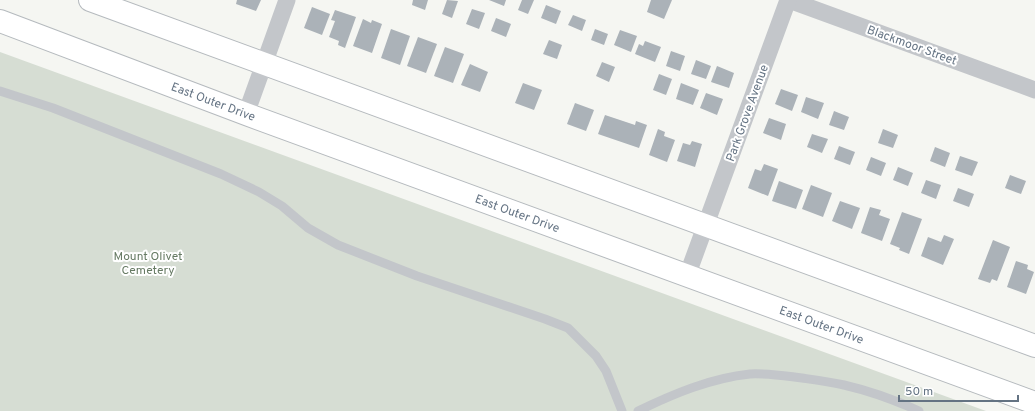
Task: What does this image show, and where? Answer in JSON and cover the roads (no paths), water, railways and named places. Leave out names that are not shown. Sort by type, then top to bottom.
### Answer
[{"type":"main road","points":[[90,0],[1035,346]]},
{"type":"main road","name":"East Outer Drive","points":[[0,21],[246,114],[1035,403]]},
{"type":"street","points":[[246,114],[287,0]]},
{"type":"street","name":"Blackmoor Street","points":[[788,0],[1035,90]]},
{"type":"street","name":"Park Grove Avenue","points":[[688,276],[788,0]]},
{"type":"lane","points":[[0,91],[53,108],[221,174],[259,192],[282,206],[308,228],[338,245],[417,276],[568,328],[596,356],[606,371],[622,411]]},
{"type":"lane","points":[[638,411],[659,400],[692,387],[724,378],[751,374],[782,375],[843,385],[900,403],[919,411]]},
{"type":"park label","name":"Mount Olivet Cemetery","points":[[148,263]]}]
